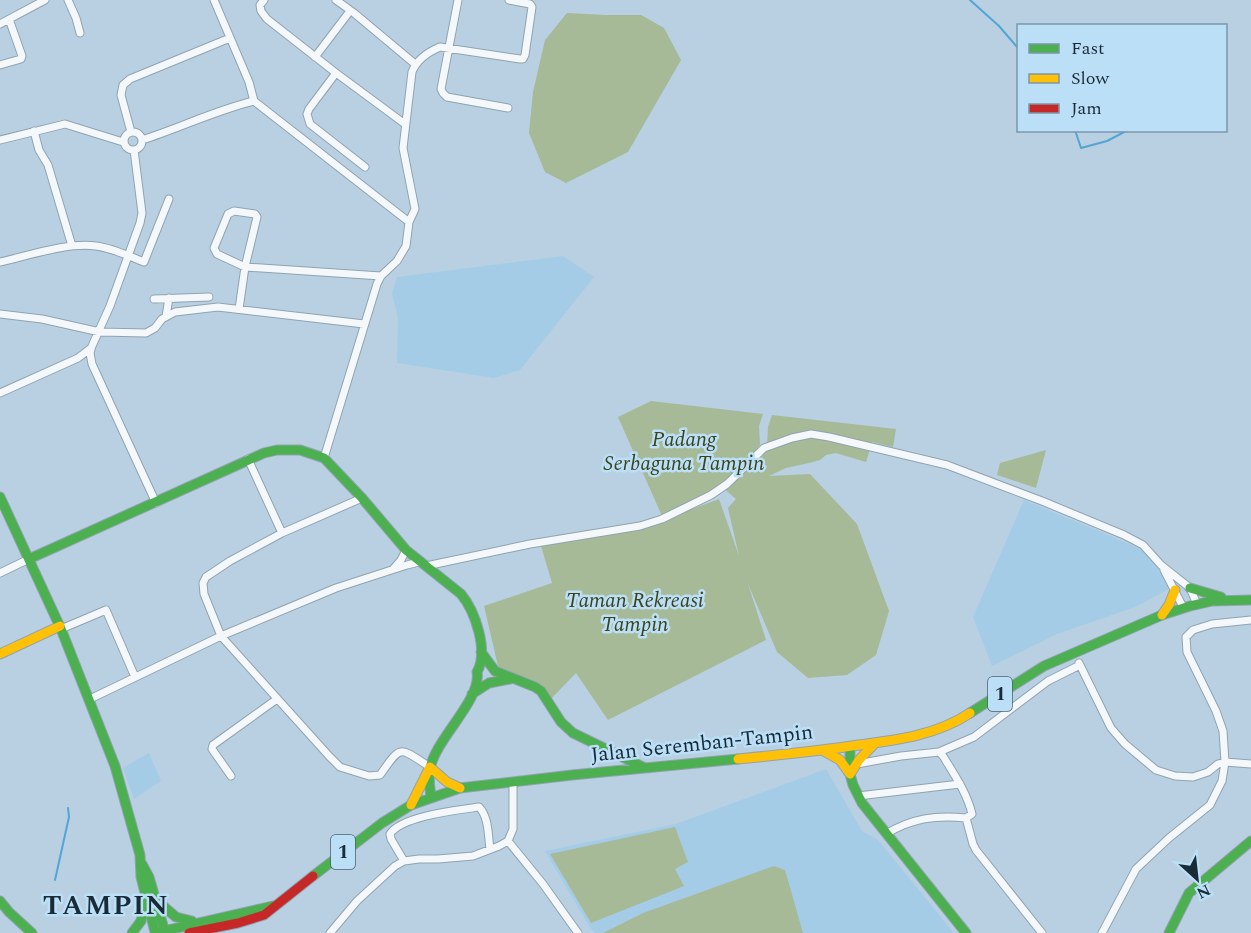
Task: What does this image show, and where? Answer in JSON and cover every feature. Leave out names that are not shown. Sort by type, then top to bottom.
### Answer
[{"type":"main road","points":[[28,559],[264,453],[289,449],[324,458],[406,550],[468,603],[479,631],[481,652],[495,677],[485,681],[472,694],[436,753],[411,805]]},
{"type":"main road","points":[[0,497],[61,628],[116,766],[141,861],[141,877],[146,897],[158,932]]},
{"type":"main road","points":[[1190,588],[1234,600]]},
{"type":"main road","points":[[1162,615],[1175,590]]},
{"type":"main road","name":"Jalan Seremban-Tampin","points":[[158,932],[274,906],[382,824],[411,805],[460,788],[875,744],[914,736],[944,728],[1044,666],[1162,615],[1212,601],[1251,600]]},
{"type":"main road","points":[[0,654],[61,628]]},
{"type":"main road","points":[[485,681],[477,672],[488,668],[535,687],[541,691],[561,722],[573,733],[646,768]]},
{"type":"main road","points":[[485,681],[513,679]]},
{"type":"main road","points":[[851,767],[875,744]]},
{"type":"main road","points":[[847,747],[853,785],[862,803],[966,933]]},
{"type":"main road","points":[[821,750],[851,767]]},
{"type":"main road","points":[[430,767],[447,782],[460,788]]},
{"type":"main road","points":[[430,767],[429,783],[432,797]]},
{"type":"main road","points":[[1169,933],[1194,888],[1251,841]]},
{"type":"main road","points":[[141,861],[149,876],[156,900],[158,932]]},
{"type":"main road","points":[[132,933],[144,916],[146,897]]},
{"type":"main road","points":[[156,900],[176,916],[196,922]]},
{"type":"main road","points":[[0,901],[32,933]]},
{"type":"main road","name":"1","points":[[189,933],[258,917],[274,906]]},
{"type":"street","points":[[0,24],[45,0]]},
{"type":"street","points":[[68,0],[80,33]]},
{"type":"street","points":[[214,0],[249,82],[254,101],[409,222]]},
{"type":"street","points":[[264,0],[260,5],[267,19],[405,124]]},
{"type":"street","points":[[336,0],[415,64]]},
{"type":"street","points":[[458,0],[441,88],[443,93],[447,97],[508,108]]},
{"type":"street","points":[[324,458],[377,284],[381,276],[389,271],[397,261],[406,246],[409,222],[416,209],[403,148],[412,72],[415,64],[440,46],[523,59],[532,7],[530,4],[508,0]]},
{"type":"street","points":[[315,57],[350,11]]},
{"type":"street","points":[[0,66],[21,59],[22,56],[9,19]]},
{"type":"street","points":[[132,132],[121,95],[123,85],[130,79],[230,38]]},
{"type":"street","points":[[336,73],[309,109],[307,114],[310,124],[365,167]]},
{"type":"street","points":[[142,140],[254,101]]},
{"type":"street","points":[[0,140],[65,124],[123,142],[126,148],[134,150],[139,148],[142,140],[140,134],[132,132],[126,134],[123,142]]},
{"type":"street","points":[[34,131],[39,150],[48,165],[72,246]]},
{"type":"street","points":[[134,150],[142,213],[137,234],[90,353],[92,364],[156,503]]},
{"type":"street","points":[[0,262],[72,246],[87,245],[99,246],[144,262],[169,199]]},
{"type":"street","points":[[239,309],[245,267],[257,217],[255,214],[234,212],[228,214],[214,248],[217,254],[245,267],[381,276]]},
{"type":"street","points":[[154,299],[209,297]]},
{"type":"street","points":[[166,316],[169,298]]},
{"type":"street","points":[[0,315],[42,320],[100,332],[146,333],[155,328],[166,316],[175,312],[218,307],[364,324]]},
{"type":"street","points":[[0,393],[82,356],[92,346]]},
{"type":"street","points":[[68,362],[92,364]]},
{"type":"street","points":[[90,699],[221,636],[336,588],[407,565],[651,523],[711,495],[727,484],[764,447],[812,434],[947,465],[1124,535],[1143,545],[1161,565],[1190,588],[1197,604]]},
{"type":"street","points":[[248,459],[282,534]]},
{"type":"street","points":[[362,498],[282,534],[230,561],[206,577],[203,584],[204,594],[221,636],[340,767],[369,776],[380,775],[400,751],[430,767]]},
{"type":"street","points":[[393,570],[402,560],[406,550]]},
{"type":"street","points":[[0,573],[28,559]]},
{"type":"street","points":[[1161,565],[1184,608]]},
{"type":"street","points":[[61,628],[106,610],[135,677]]},
{"type":"street","points":[[1102,933],[1136,869],[1169,838],[1210,805],[1222,781],[1225,762],[1223,731],[1216,711],[1187,652],[1186,638],[1193,630],[1212,624],[1251,620]]},
{"type":"street","points":[[1074,653],[1111,728],[1125,744],[1156,770],[1175,776],[1193,777],[1208,772],[1218,764],[1225,762],[1251,764]]},
{"type":"street","points":[[851,767],[901,756],[939,752],[974,737],[1048,681],[1080,665]]},
{"type":"street","points":[[231,776],[212,749],[213,745],[277,699]]},
{"type":"street","points":[[939,752],[960,784],[970,808],[969,816],[976,850],[1042,933]]},
{"type":"street","points":[[330,933],[357,901],[394,866],[404,861],[419,859],[473,856],[508,841],[513,830],[513,782]]},
{"type":"street","points":[[858,796],[960,784]]},
{"type":"street","points":[[432,797],[437,813]]},
{"type":"street","points":[[404,861],[391,839],[390,834],[394,828],[437,813],[479,807],[485,815],[490,849]]},
{"type":"street","points":[[886,834],[900,825],[916,820],[945,816],[969,816]]},
{"type":"street","points":[[508,841],[578,933]]},
{"type":"shaded area","points":[[563,256],[594,277],[520,370],[494,378],[397,363],[398,318],[392,294],[397,277]]},
{"type":"shaded area","points":[[1024,500],[1141,549],[1158,567],[1169,589],[1135,607],[1057,634],[992,666],[973,617]]},
{"type":"shaded area","points":[[149,753],[161,781],[134,799],[123,768]]},
{"type":"shaded area","points":[[826,769],[862,831],[878,840],[954,933],[595,933],[545,851],[676,824]]},
{"type":"green space","points":[[567,13],[641,15],[664,28],[681,60],[628,152],[566,183],[545,172],[529,133],[533,92],[545,40]]},
{"type":"green space","name":"Padang Serbaguna Tampin","points":[[651,401],[763,414],[759,426],[760,445],[722,485],[662,516],[618,417]]},
{"type":"green space","name":"Taman Rekreasi Tampin","points":[[772,415],[896,429],[893,447],[872,442],[866,462],[836,453],[826,455],[820,460],[786,468],[769,476],[810,474],[857,524],[889,611],[876,655],[847,675],[808,678],[777,652],[748,584],[766,640],[608,720],[576,673],[549,701],[498,666],[484,606],[552,583],[541,546],[657,522],[719,499],[739,556],[728,508],[736,499],[722,487],[767,447],[768,427]]},
{"type":"green space","points":[[1046,450],[1036,488],[997,475],[1000,463]]},
{"type":"green space","points":[[675,827],[688,862],[675,869],[684,886],[591,923],[550,854]]},
{"type":"green space","points":[[774,866],[785,870],[803,933],[603,933],[643,913]]},
{"type":"waterway","points":[[970,0],[999,26],[1017,47]]},
{"type":"waterway","points":[[1076,132],[1081,148],[1107,141],[1124,132]]},
{"type":"waterway","points":[[55,880],[69,817],[68,808]]},
{"type":"traffic: fast","points":[[29,559],[264,453],[277,450],[300,450],[324,458],[406,550],[461,594],[471,610],[479,632],[482,653],[477,672],[477,683],[466,707],[434,757],[429,776],[431,797]]},
{"type":"traffic: fast","points":[[0,497],[61,629],[115,766],[140,855],[141,877],[155,932]]},
{"type":"traffic: fast","points":[[1190,588],[1221,597]]},
{"type":"traffic: fast","points":[[970,713],[1044,666],[1162,615],[1212,601],[1251,600]]},
{"type":"traffic: fast","points":[[481,652],[495,671],[541,691],[561,722],[573,733],[645,768]]},
{"type":"traffic: fast","points":[[472,694],[489,683],[510,679]]},
{"type":"traffic: fast","points":[[850,747],[850,774],[862,803],[966,933]]},
{"type":"traffic: fast","points":[[313,876],[382,823],[411,805],[460,788],[738,759]]},
{"type":"traffic: fast","points":[[1169,933],[1189,893],[1251,841]]},
{"type":"traffic: fast","points":[[142,864],[149,877],[164,929]]},
{"type":"traffic: fast","points":[[132,933],[141,921],[146,897]]},
{"type":"traffic: fast","points":[[156,900],[176,917],[192,921]]},
{"type":"traffic: fast","points":[[0,901],[32,933]]},
{"type":"traffic: fast","points":[[155,933],[273,906]]},
{"type":"traffic: slow","points":[[1162,615],[1175,590]]},
{"type":"traffic: slow","points":[[0,654],[60,626]]},
{"type":"traffic: slow","points":[[738,759],[903,738],[944,727],[970,713]]},
{"type":"traffic: slow","points":[[822,750],[840,760],[850,774],[875,743]]},
{"type":"traffic: slow","points":[[411,805],[430,767],[447,782],[460,788]]},
{"type":"traffic: jam","points":[[189,933],[264,915],[313,876]]},
{"type":"district","name":"TAMPIN","points":[[106,906]]}]
